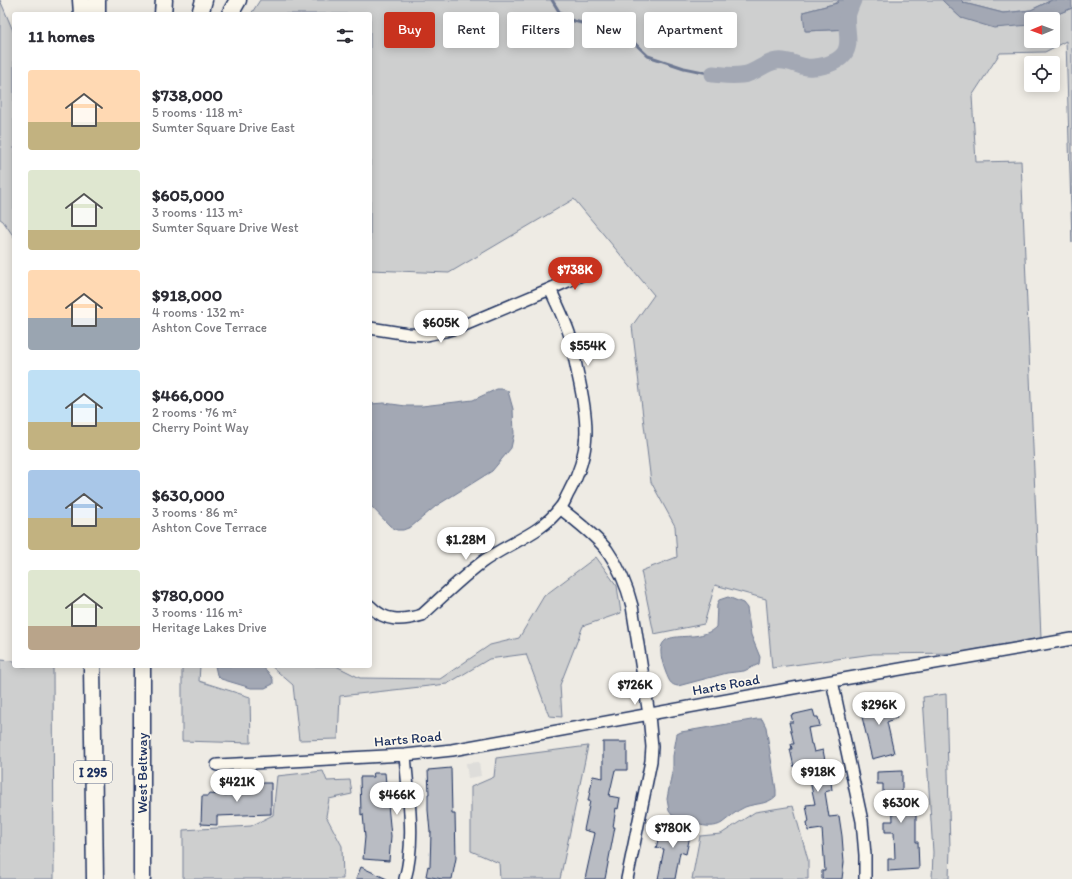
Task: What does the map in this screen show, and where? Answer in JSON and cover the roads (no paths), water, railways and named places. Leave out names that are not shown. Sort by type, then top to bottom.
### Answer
[{"type":"highway","points":[[81,0],[82,12]]},
{"type":"highway","points":[[97,12],[98,0]]},
{"type":"highway","points":[[163,12],[164,0]]},
{"type":"highway","points":[[201,12],[204,0]]},
{"type":"highway","points":[[231,12],[238,0]]},
{"type":"highway","name":"I 295","points":[[92,668],[95,879]]},
{"type":"highway","name":"West Beltway","points":[[142,668],[142,879]]},
{"type":"street","points":[[372,328],[408,334],[426,335],[445,331],[462,326],[590,272]]},
{"type":"street","points":[[372,608],[386,617],[398,620],[422,615],[481,563],[542,526],[560,508],[576,481],[582,463],[586,441],[587,422],[585,405],[570,337],[550,289]]},
{"type":"street","points":[[560,508],[591,534],[606,549],[619,569],[632,606],[649,715],[652,747],[651,761],[627,879]]},
{"type":"street","name":"Harts Road","points":[[218,765],[404,755],[452,750],[1072,639]]},
{"type":"street","points":[[832,682],[862,821],[865,855],[865,879]]},
{"type":"street","points":[[404,755],[410,836],[409,856],[405,879]]},
{"type":"waterway","points":[[552,0],[563,18],[626,35],[648,56],[684,68],[713,74]]},
{"type":"waterway","points":[[713,74],[730,76],[743,75],[777,61],[785,61],[807,67],[817,67],[832,63],[844,54],[848,46],[847,17],[853,0]]}]
